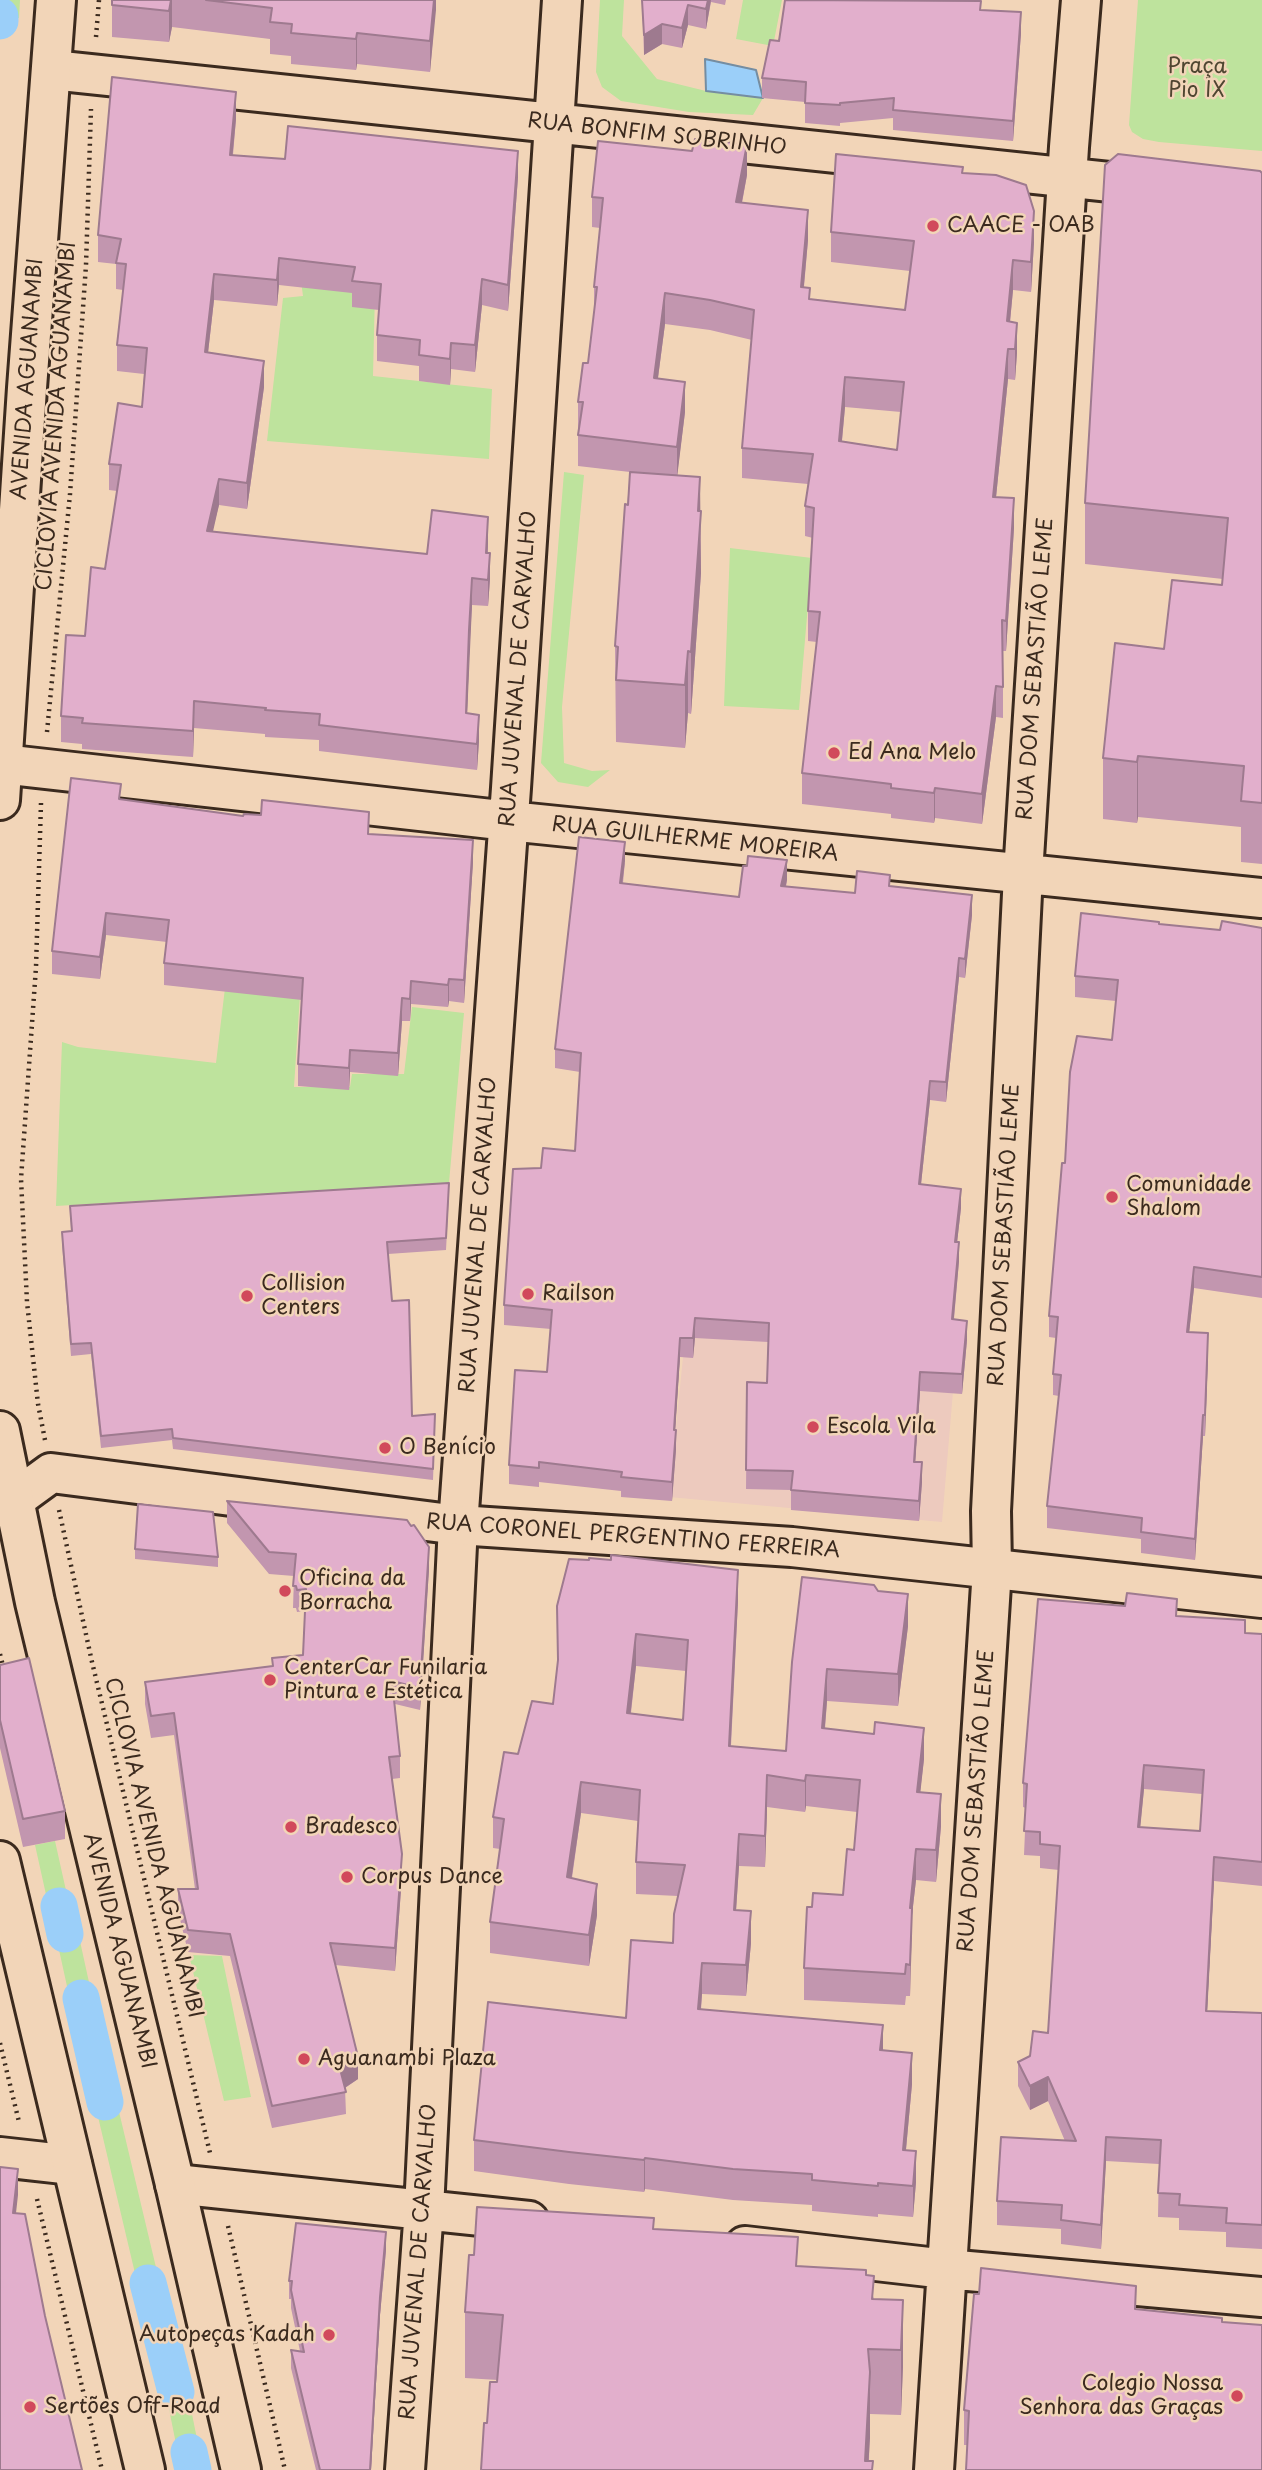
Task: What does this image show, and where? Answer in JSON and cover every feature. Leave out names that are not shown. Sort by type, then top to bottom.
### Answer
[{"type":"street","name":"AVENIDA AGUANAMBI","points":[[1,782],[56,0]]},
{"type":"street","name":"RUA JUVENAL DE CARVALHO","points":[[405,2470],[424,2209],[458,1525],[509,821],[562,0]]},
{"type":"street","name":"RUA DOM SEBASTIÃO LEME","points":[[934,2470],[992,1569],[991,1511],[1023,874],[1081,0]]},
{"type":"street","name":"RUA BONFIM SOBRINHO","points":[[52,70],[1262,198]]},
{"type":"street","name":"RUA GUILHERME MOREIRA","points":[[1,782],[509,821],[1262,898]]},
{"type":"street","name":"AVENIDA AGUANAMBI","points":[[0,1431],[38,1616],[175,2183],[241,2470]]},
{"type":"street","name":"RUA CORONEL PERGENTINO FERREIRA","points":[[14,1500],[51,1472],[458,1525],[792,1547],[1262,1598]]},
{"type":"street","points":[[0,1860],[145,2470]]},
{"type":"street","points":[[0,2157],[72,2165]]},
{"type":"street","points":[[175,2183],[560,2225]]},
{"type":"street","points":[[712,2242],[946,2269],[1262,2297]]},
{"type":"path","points":[[97,31],[99,0]]},
{"type":"path","name":"CICLOVIA AVENIDA AGUANAMBI","points":[[47,725],[70,494],[86,265],[91,109]]},
{"type":"path","points":[[38,1404],[27,1302],[21,1179],[36,967],[40,811]]},
{"type":"path","name":"CICLOVIA AVENIDA AGUANAMBI","points":[[68,1557],[208,2146]]},
{"type":"path","points":[[0,1654],[6,1679]]},
{"type":"path","points":[[0,2043],[16,2111]]},
{"type":"path","points":[[39,2206],[102,2470]]},
{"type":"path","points":[[229,2232],[285,2470]]},
{"type":"shaded area","name":"Escola Vila","points":[[686,1327],[956,1356],[942,1522],[669,1497]]},
{"type":"green space","points":[[0,0],[20,0],[19,18],[0,16]]},
{"type":"green space","points":[[600,0],[624,0],[622,36],[657,79],[706,91],[763,98],[753,115],[689,112],[621,101],[602,87],[596,72]]},
{"type":"green space","points":[[743,0],[782,0],[773,46],[736,39]]},
{"type":"green space","name":"Praça Pio IX","points":[[1138,0],[1262,0],[1262,151],[1159,142],[1143,139],[1132,132],[1129,125]]},
{"type":"green space","points":[[301,281],[375,291],[373,376],[492,389],[489,459],[267,441],[283,298],[303,296]]},
{"type":"green space","points":[[564,472],[584,475],[562,707],[564,763],[592,771],[610,770],[588,787],[558,782],[541,763]]},
{"type":"green space","points":[[730,548],[812,558],[799,710],[724,706]]},
{"type":"green space","points":[[225,988],[300,995],[294,1087],[350,1087],[352,1074],[404,1074],[412,1007],[464,1013],[449,1183],[56,1206],[62,1042],[78,1047],[216,1063]]},
{"type":"green space","points":[[55,1841],[69,1904],[49,1908],[35,1845]]},
{"type":"green space","points":[[78,1932],[92,1996],[70,2000],[56,1936]]},
{"type":"green space","points":[[189,1955],[222,1956],[251,2097],[224,2101]]},
{"type":"green space","points":[[116,2099],[159,2280],[138,2286],[95,2104]]},
{"type":"green space","points":[[187,2389],[199,2449],[178,2454],[166,2394]]},
{"type":"water","points":[[705,59],[756,70],[763,98],[706,91]]},
{"type":"building","points":[[112,0],[171,0],[169,11],[112,5]]},
{"type":"building","points":[[206,0],[434,0],[430,41],[357,33],[356,39],[291,33],[292,24],[270,22],[272,8]]},
{"type":"building","points":[[642,0],[708,0],[706,9],[688,5],[682,28],[662,24],[644,35]]},
{"type":"building","points":[[785,0],[981,1],[980,10],[1021,12],[1013,121],[893,110],[894,98],[840,105],[805,103],[806,82],[762,78],[770,40],[779,41]]},
{"type":"building","points":[[112,77],[236,92],[230,155],[285,159],[288,126],[518,151],[508,285],[482,279],[475,345],[451,343],[450,359],[419,355],[420,340],[377,335],[381,284],[352,281],[355,267],[279,258],[277,280],[214,274],[205,352],[264,361],[247,483],[219,479],[207,531],[427,554],[432,510],[488,517],[488,580],[472,578],[469,630],[466,713],[479,715],[477,744],[319,725],[320,714],[194,701],[193,731],[82,723],[83,718],[61,716],[66,635],[85,636],[91,567],[105,569],[121,465],[109,464],[118,403],[142,407],[147,348],[117,345],[126,264],[116,263],[121,239],[98,235]]},
{"type":"building","points":[[695,139],[747,144],[736,202],[808,210],[801,287],[810,288],[809,299],[905,310],[914,241],[831,232],[836,154],[963,167],[962,173],[996,175],[1026,185],[1034,211],[1031,262],[1013,260],[1007,321],[1017,323],[1015,349],[1008,349],[993,497],[1014,498],[1006,621],[1002,620],[1003,687],[996,686],[982,794],[935,788],[934,793],[891,788],[891,784],[802,773],[820,612],[808,611],[814,508],[805,506],[813,454],[742,448],[754,310],[665,293],[654,378],[685,382],[677,447],[578,435],[583,402],[578,402],[583,363],[588,363],[597,287],[594,287],[603,198],[592,197],[598,141],[692,151]],"holes":[[[845,377],[904,382],[897,450],[839,441]]]},
{"type":"building","points":[[1118,154],[1262,173],[1262,803],[1241,801],[1244,766],[1138,756],[1137,762],[1103,758],[1115,643],[1164,649],[1172,580],[1222,585],[1228,518],[1085,503],[1105,165]]},
{"type":"building","points":[[630,472],[700,477],[698,511],[701,511],[691,652],[688,651],[685,685],[616,680],[618,647],[615,646],[625,504],[628,505]]},
{"type":"building","points":[[71,778],[121,784],[119,799],[243,816],[261,815],[262,800],[369,812],[368,834],[473,840],[464,980],[449,979],[448,985],[411,981],[410,999],[402,998],[398,1053],[350,1050],[349,1068],[298,1064],[303,978],[164,963],[169,920],[106,913],[100,957],[52,951]]},
{"type":"building","points":[[579,837],[625,842],[620,883],[739,897],[743,866],[747,866],[748,856],[787,860],[781,886],[855,893],[857,871],[890,875],[889,886],[972,895],[965,959],[959,958],[946,1082],[930,1081],[919,1184],[961,1189],[955,1242],[959,1242],[952,1319],[967,1321],[962,1374],[920,1372],[914,1462],[922,1462],[919,1501],[791,1490],[793,1471],[746,1470],[747,1382],[767,1383],[769,1323],[695,1318],[693,1338],[680,1338],[672,1482],[621,1477],[622,1472],[539,1462],[539,1468],[509,1465],[515,1370],[547,1372],[552,1310],[504,1305],[513,1169],[541,1168],[543,1148],[575,1151],[581,1053],[555,1049]]},
{"type":"building","points":[[1081,913],[1220,930],[1222,921],[1262,928],[1262,1277],[1194,1267],[1187,1332],[1208,1333],[1205,1415],[1195,1539],[1141,1532],[1142,1518],[1047,1506],[1061,1375],[1053,1374],[1058,1317],[1049,1316],[1062,1163],[1065,1163],[1070,1072],[1077,1036],[1112,1040],[1118,980],[1075,976]]},
{"type":"building","points":[[449,1183],[446,1238],[387,1242],[392,1301],[409,1300],[412,1416],[435,1414],[433,1469],[173,1438],[172,1429],[101,1436],[91,1343],[71,1344],[62,1232],[72,1231],[70,1206]]},
{"type":"building","points":[[227,1501],[407,1520],[411,1526],[414,1525],[429,1547],[420,1688],[392,1681],[400,1756],[389,1757],[402,1854],[395,1948],[330,1943],[358,2057],[340,2069],[346,2092],[272,2106],[230,1934],[188,1930],[178,1889],[198,1889],[174,1713],[151,1716],[145,1682],[273,1666],[272,1658],[303,1655],[306,1589],[297,1590],[296,1586],[293,1586],[296,1554],[269,1552]]},
{"type":"building","points":[[138,1504],[213,1512],[218,1557],[135,1549]]},
{"type":"building","points":[[611,1555],[738,1570],[729,1746],[786,1751],[792,1662],[802,1577],[874,1585],[878,1591],[908,1594],[898,1674],[827,1669],[822,1728],[874,1734],[875,1722],[924,1728],[917,1792],[941,1794],[936,1850],[916,1849],[910,1908],[910,1965],[906,1964],[905,1974],[804,1968],[807,1907],[812,1907],[813,1893],[843,1895],[847,1849],[854,1850],[860,1780],[806,1775],[805,1781],[767,1775],[765,1836],[739,1834],[734,1910],[751,1911],[746,1965],[702,1963],[698,2009],[883,2025],[880,2050],[912,2053],[903,2150],[916,2151],[913,2186],[812,2180],[812,2174],[733,2169],[474,2140],[488,2002],[626,2018],[631,1940],[673,1943],[674,1914],[685,1865],[636,1862],[640,1790],[581,1782],[567,1877],[597,1884],[589,1935],[490,1922],[504,1819],[493,1817],[504,1752],[518,1754],[532,1701],[553,1704],[558,1660],[557,1606],[569,1559],[611,1560]],"holes":[[[636,1634],[688,1640],[683,1720],[627,1713]]]},
{"type":"building","points":[[1127,1593],[1177,1599],[1176,1616],[1245,1620],[1245,1633],[1262,1634],[1262,1862],[1214,1857],[1206,2011],[1262,2013],[1262,2225],[1226,2223],[1227,2208],[1179,2205],[1180,2194],[1158,2193],[1161,2140],[1106,2137],[1101,2225],[1061,2220],[1062,2205],[997,2201],[1001,2137],[1076,2141],[1048,2077],[1030,2086],[1018,2062],[1030,2056],[1033,2031],[1048,2033],[1060,1846],[1040,1844],[1040,1832],[1024,1831],[1027,1784],[1023,1783],[1038,1599],[1125,1606]],"holes":[[[1144,1765],[1204,1770],[1200,1831],[1138,1827]]]},
{"type":"building","points":[[29,1658],[65,1811],[23,1819],[0,1720],[0,1665]]},
{"type":"building","points":[[0,2167],[18,2169],[13,2213],[25,2214],[45,2316],[82,2470],[0,2470]]},
{"type":"building","points":[[477,2207],[654,2218],[653,2229],[798,2237],[796,2266],[866,2270],[866,2275],[874,2276],[872,2299],[903,2300],[901,2350],[868,2349],[870,2372],[865,2461],[873,2461],[872,2470],[481,2470],[484,2423],[487,2423],[490,2382],[497,2382],[503,2315],[465,2312],[469,2255],[474,2255]]},
{"type":"building","points":[[296,2223],[386,2232],[370,2470],[320,2470],[291,2350],[304,2352],[291,2290],[292,2281],[289,2281]]},
{"type":"building","points":[[981,2268],[1136,2286],[1135,2309],[1262,2325],[1262,2470],[966,2470],[969,2411],[964,2410],[974,2294],[979,2294]]},
{"type":"waterway","points":[[0,16],[0,21]]},
{"type":"waterway","points":[[59,1906],[65,1934]]},
{"type":"waterway","points":[[81,1998],[105,2102]]},
{"type":"waterway","points":[[148,2283],[176,2392]]},
{"type":"waterway","points":[[189,2452],[193,2470]]},
{"type":"place","name":"CAACE - OAB","points":[[933,226]]},
{"type":"place","name":"Ed Ana Melo","points":[[834,753]]},
{"type":"place","name":"Comunidade Shalom","points":[[1112,1197]]},
{"type":"place","name":"Railson","points":[[528,1294]]},
{"type":"place","name":"Collision Centers","points":[[247,1296]]},
{"type":"place","name":"Escola Vila","points":[[813,1427]]},
{"type":"place","name":"O Benício","points":[[385,1448]]},
{"type":"place","name":"Oficina da Borracha","points":[[285,1591]]},
{"type":"place","name":"CenterCar Funilaria Pintura e Estética","points":[[270,1680]]},
{"type":"place","name":"Bradesco","points":[[291,1827]]},
{"type":"place","name":"Corpus Dance","points":[[347,1877]]},
{"type":"place","name":"Aguanambi Plaza","points":[[304,2059]]},
{"type":"place","name":"Autopeças Kadah","points":[[329,2335]]},
{"type":"place","name":"Colegio Nossa Senhora das Graças","points":[[1237,2396]]},
{"type":"place","name":"Sertões Off-Road","points":[[30,2407]]}]
